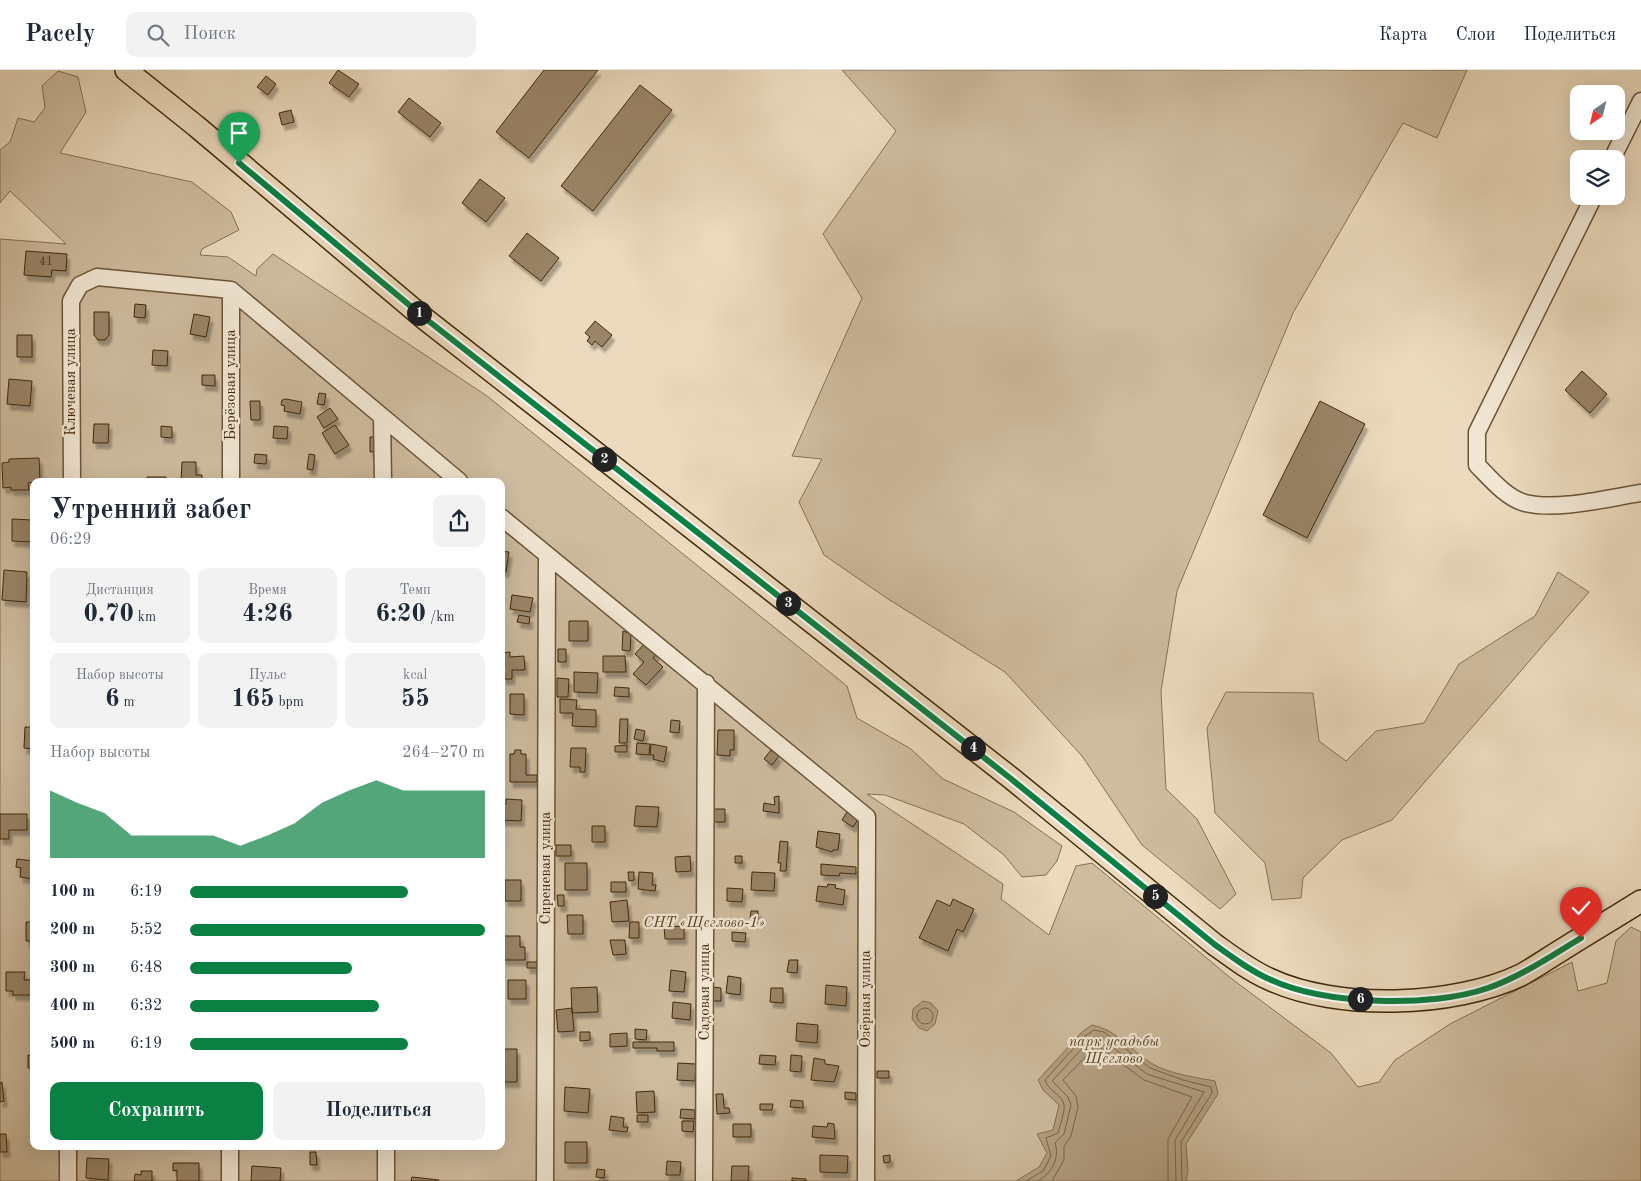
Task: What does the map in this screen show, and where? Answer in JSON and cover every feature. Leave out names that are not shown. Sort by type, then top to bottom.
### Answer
[{"type":"main road","points":[[126,70],[196,126],[426,319],[996,766],[1214,944],[1246,967],[1289,987],[1354,998],[1430,1000],[1459,996],[1487,988],[1522,974],[1641,901]]},
{"type":"street","points":[[1616,150],[1641,101]]},
{"type":"street","points":[[1590,205],[1477,432],[1477,465],[1499,488],[1524,502],[1556,505],[1641,493]]},
{"type":"street","name":"Ключевая улица","points":[[72,478],[71,301],[80,284],[97,276],[231,290]]},
{"type":"street","points":[[231,290],[455,478]]},
{"type":"street","name":"Берёзовая улица","points":[[231,290],[231,478]]},
{"type":"street","points":[[382,417],[382,478]]},
{"type":"street","points":[[505,520],[706,683]]},
{"type":"street","name":"Сиреневая улица","points":[[545,1181],[547,555]]},
{"type":"street","name":"Озёрная улица","points":[[706,683],[867,817],[866,1181]]},
{"type":"street","name":"Садовая улица","points":[[704,1181],[706,683]]},
{"type":"street","points":[[68,1150],[68,1181]]},
{"type":"street","points":[[230,1150],[230,1181]]},
{"type":"street","points":[[386,1150],[386,1181]]},
{"type":"green space","points":[[842,70],[1467,70],[1437,138],[1403,123],[1293,313],[1177,591],[1161,691],[1166,789],[1197,819],[1236,894],[1220,909],[1142,845],[1082,756],[1005,672],[888,599],[824,555],[799,502],[822,459],[792,456],[862,298],[823,234],[896,131]]},
{"type":"green space","name":"СНТ «Щеглово-1»","points":[[58,71],[78,77],[86,112],[60,153],[192,182],[231,212],[239,230],[202,249],[200,255],[228,257],[256,276],[257,269],[273,254],[487,396],[847,686],[857,718],[911,749],[943,779],[1014,812],[1062,846],[1057,861],[1046,875],[1022,877],[1004,855],[964,824],[885,795],[867,794],[1003,884],[1001,899],[1049,935],[1076,866],[1092,863],[1232,979],[1331,1053],[1358,1087],[1379,1082],[1395,1060],[1450,1024],[1572,962],[1578,991],[1607,983],[1616,941],[1631,927],[1641,932],[1641,1181],[0,1181],[0,239],[66,244],[10,191],[0,203],[0,150],[10,142],[18,118],[34,122],[45,108],[42,86]]},
{"type":"green space","points":[[1558,572],[1589,592],[1392,820],[1342,840],[1303,878],[1301,898],[1272,900],[1265,863],[1215,813],[1207,728],[1226,692],[1313,693],[1319,741],[1346,761],[1376,731],[1424,723],[1459,664],[1535,616]]},
{"type":"water","points":[[923,1001],[931,1003],[938,1011],[935,1024],[927,1031],[919,1028],[912,1019],[913,1009]]},
{"type":"water","points":[[1092,1025],[1116,1035],[1158,1067],[1182,1075],[1215,1081],[1218,1094],[1186,1144],[1188,1171],[1186,1181],[1016,1181],[1039,1167],[1047,1153],[1037,1134],[1053,1130],[1059,1105],[1043,1090],[1038,1080],[1082,1032]]},
{"type":"building","points":[[338,70],[359,84],[349,97],[329,83]]},
{"type":"building","points":[[544,70],[598,70],[529,158],[496,132]]},
{"type":"building","points":[[266,76],[276,84],[268,95],[257,87]]},
{"type":"building","points":[[640,85],[672,110],[593,211],[561,186]]},
{"type":"building","points":[[409,98],[441,123],[430,137],[398,112]]},
{"type":"building","points":[[291,110],[294,122],[282,125],[279,113]]},
{"type":"building","points":[[480,179],[505,198],[486,222],[462,203]]},
{"type":"building","points":[[527,233],[559,258],[541,281],[509,256]]},
{"type":"building","points":[[26,251],[67,254],[66,271],[52,270],[51,277],[24,275]]},
{"type":"building","points":[[135,304],[146,305],[145,318],[134,317]]},
{"type":"building","points":[[94,312],[109,312],[109,335],[105,340],[98,340],[94,335]]},
{"type":"building","points":[[194,314],[210,317],[206,337],[190,334]]},
{"type":"building","points":[[595,321],[612,335],[602,347],[595,341],[592,345],[587,341],[590,337],[585,333]]},
{"type":"building","points":[[17,335],[32,335],[32,357],[17,357]]},
{"type":"building","points":[[153,350],[168,351],[167,366],[152,365]]},
{"type":"building","points":[[1582,371],[1607,394],[1590,413],[1565,390]]},
{"type":"building","points":[[202,375],[215,375],[215,386],[202,385]]},
{"type":"building","points":[[9,379],[32,381],[30,406],[7,404]]},
{"type":"building","points":[[319,393],[326,394],[324,405],[317,404]]},
{"type":"building","points":[[282,400],[302,402],[300,414],[284,411],[285,406],[281,405]]},
{"type":"building","points":[[250,401],[260,401],[260,420],[251,420]]},
{"type":"building","points":[[1320,401],[1365,424],[1307,538],[1263,515]]},
{"type":"building","points":[[330,408],[338,419],[324,428],[317,417]]},
{"type":"building","points":[[94,424],[109,424],[108,443],[93,443]]},
{"type":"building","points":[[335,425],[349,445],[335,454],[322,433]]},
{"type":"building","points":[[161,426],[172,427],[172,438],[161,437]]},
{"type":"building","points":[[274,426],[288,427],[287,439],[273,438]]},
{"type":"building","points":[[370,437],[379,437],[379,451],[370,452]]},
{"type":"building","points":[[255,454],[267,455],[266,464],[254,463]]},
{"type":"building","points":[[309,454],[315,455],[313,470],[307,469]]},
{"type":"building","points":[[39,458],[40,478],[30,478],[30,483],[28,483],[29,490],[11,490],[11,487],[3,488],[2,463],[9,462],[9,459]]},
{"type":"building","points":[[182,462],[196,462],[196,475],[202,475],[202,478],[181,478]]},
{"type":"building","points":[[147,477],[166,477],[166,478]]},
{"type":"building","points":[[12,519],[30,520],[30,542],[12,541]]},
{"type":"building","points":[[505,552],[509,552],[505,572]]},
{"type":"building","points":[[4,570],[27,572],[26,602],[2,600]]},
{"type":"building","points":[[512,595],[533,598],[530,612],[510,609]]},
{"type":"building","points":[[519,615],[530,617],[529,624],[517,622]]},
{"type":"building","points":[[569,621],[588,621],[588,641],[569,641]]},
{"type":"building","points":[[623,631],[631,634],[630,651],[622,650]]},
{"type":"building","points":[[647,641],[658,652],[653,658],[663,667],[646,685],[633,674],[644,662],[635,654]]},
{"type":"building","points":[[558,649],[566,649],[566,662],[558,662]]},
{"type":"building","points":[[510,652],[510,657],[524,656],[525,670],[512,670],[512,679],[505,679],[505,653]]},
{"type":"building","points":[[603,656],[625,656],[626,672],[603,672]]},
{"type":"building","points":[[574,672],[598,673],[597,693],[574,692]]},
{"type":"building","points":[[557,678],[569,679],[568,697],[557,697]]},
{"type":"building","points":[[615,687],[629,688],[629,697],[614,696]]},
{"type":"building","points":[[510,694],[524,694],[524,715],[510,714]]},
{"type":"building","points":[[560,699],[577,700],[576,709],[596,710],[596,727],[572,726],[573,713],[560,713]]},
{"type":"building","points":[[620,719],[628,719],[627,743],[619,743]]},
{"type":"building","points":[[671,720],[680,721],[679,733],[670,732]]},
{"type":"building","points":[[25,727],[30,727],[30,749],[24,748]]},
{"type":"building","points":[[636,729],[645,731],[643,741],[634,739]]},
{"type":"building","points":[[718,730],[734,730],[734,750],[730,750],[730,756],[717,755]]},
{"type":"building","points":[[637,743],[650,744],[649,755],[636,754]]},
{"type":"building","points":[[651,744],[667,747],[664,762],[653,759],[654,755],[650,755]]},
{"type":"building","points":[[627,745],[627,752],[615,752],[615,746]]},
{"type":"building","points":[[571,748],[586,748],[585,772],[580,772],[580,767],[570,767]]},
{"type":"building","points":[[515,750],[521,750],[521,754],[526,754],[526,775],[537,775],[537,782],[510,782],[510,754],[514,754]]},
{"type":"building","points":[[771,750],[779,756],[772,765],[764,759]]},
{"type":"building","points":[[779,796],[779,813],[763,811],[764,803],[775,805],[774,797]]},
{"type":"building","points":[[506,799],[522,800],[521,821],[505,820]]},
{"type":"building","points":[[636,806],[659,807],[657,827],[634,826]]},
{"type":"building","points":[[714,809],[725,809],[725,822],[714,822]]},
{"type":"building","points":[[847,812],[858,820],[853,827],[842,820]]},
{"type":"building","points":[[0,814],[27,814],[27,830],[9,830],[9,839],[0,839]]},
{"type":"building","points":[[592,826],[605,826],[605,842],[592,842]]},
{"type":"building","points":[[818,831],[840,834],[838,850],[833,850],[832,852],[816,847]]},
{"type":"building","points":[[780,841],[788,842],[786,871],[780,871],[781,863],[778,863]]},
{"type":"building","points":[[556,845],[571,845],[571,856],[556,856]]},
{"type":"building","points":[[690,856],[691,871],[676,872],[675,857]]},
{"type":"building","points":[[735,856],[742,856],[742,863],[735,863]]},
{"type":"building","points":[[17,859],[30,861],[30,878],[20,877],[21,868],[16,867]]},
{"type":"building","points":[[565,863],[587,863],[587,890],[565,890]]},
{"type":"building","points":[[821,864],[856,867],[856,874],[840,873],[839,876],[821,875]]},
{"type":"building","points":[[628,872],[634,872],[634,880],[629,881]]},
{"type":"building","points":[[639,872],[653,873],[652,885],[656,885],[655,891],[638,889]]},
{"type":"building","points":[[752,872],[775,873],[774,891],[751,890]]},
{"type":"building","points":[[505,880],[521,880],[521,901],[505,901]]},
{"type":"building","points":[[611,882],[626,882],[626,892],[611,892]]},
{"type":"building","points":[[828,884],[836,885],[835,888],[845,890],[843,905],[816,901],[818,886],[827,887]]},
{"type":"building","points":[[727,888],[743,889],[742,902],[727,901]]},
{"type":"building","points":[[557,895],[564,895],[564,906],[558,906]]},
{"type":"building","points":[[953,899],[974,909],[963,932],[957,929],[948,951],[919,938],[937,900],[950,906]]},
{"type":"building","points":[[627,900],[629,921],[612,922],[610,902]]},
{"type":"building","points":[[751,911],[758,911],[758,919],[750,918]]},
{"type":"building","points":[[567,915],[583,915],[583,934],[568,934]]},
{"type":"building","points":[[26,922],[30,922],[30,941],[26,941]]},
{"type":"building","points":[[630,922],[639,922],[639,938],[629,938]]},
{"type":"building","points":[[684,926],[684,939],[665,939],[664,927]]},
{"type":"building","points":[[732,932],[746,933],[745,942],[732,941]]},
{"type":"building","points":[[505,936],[520,936],[520,947],[525,947],[525,960],[505,960]]},
{"type":"building","points":[[610,940],[625,940],[626,954],[613,955]]},
{"type":"building","points":[[789,960],[798,960],[797,973],[787,972]]},
{"type":"building","points":[[527,962],[537,962],[537,968],[527,968]]},
{"type":"building","points":[[671,970],[686,972],[684,992],[669,991]]},
{"type":"building","points":[[6,972],[25,972],[24,980],[30,980],[30,995],[13,995],[13,991],[6,991]]},
{"type":"building","points":[[728,976],[741,978],[740,995],[726,993]]},
{"type":"building","points":[[508,980],[526,980],[526,999],[508,999]]},
{"type":"building","points":[[826,985],[847,987],[846,1006],[825,1004]]},
{"type":"building","points":[[597,987],[598,1012],[572,1013],[571,988]]},
{"type":"building","points":[[712,987],[721,988],[721,1001],[712,1001]]},
{"type":"building","points":[[771,988],[783,988],[783,1003],[770,1002]]},
{"type":"building","points":[[673,1002],[691,1004],[690,1020],[672,1018]]},
{"type":"building","points":[[572,1008],[574,1031],[558,1032],[556,1010]]},
{"type":"building","points":[[797,1023],[818,1025],[817,1043],[796,1041]]},
{"type":"building","points":[[635,1029],[647,1030],[646,1040],[635,1039]]},
{"type":"building","points":[[580,1032],[590,1032],[590,1040],[580,1041]]},
{"type":"building","points":[[627,1033],[627,1046],[610,1047],[610,1034]]},
{"type":"building","points":[[633,1042],[674,1042],[674,1051],[657,1051],[657,1048],[633,1048]]},
{"type":"building","points":[[505,1049],[517,1049],[517,1082],[505,1082]]},
{"type":"building","points":[[28,1055],[30,1055],[30,1068],[28,1068]]},
{"type":"building","points":[[760,1055],[776,1056],[775,1065],[759,1064]]},
{"type":"building","points":[[791,1055],[802,1056],[801,1072],[790,1071]]},
{"type":"building","points":[[814,1058],[825,1060],[825,1064],[839,1066],[834,1082],[811,1080]]},
{"type":"building","points":[[678,1063],[696,1064],[695,1081],[677,1080]]},
{"type":"building","points":[[877,1071],[889,1071],[889,1078],[877,1078]]},
{"type":"building","points":[[2,1082],[4,1101],[0,1102],[0,1083]]},
{"type":"building","points":[[565,1087],[590,1089],[588,1113],[564,1111]]},
{"type":"building","points":[[654,1091],[655,1112],[637,1113],[636,1092]]},
{"type":"building","points":[[845,1092],[856,1093],[856,1100],[845,1099]]},
{"type":"building","points":[[716,1094],[723,1094],[724,1108],[729,1108],[730,1113],[717,1114]]},
{"type":"building","points":[[791,1100],[803,1101],[803,1108],[790,1107]]},
{"type":"building","points":[[760,1104],[773,1104],[772,1110],[760,1110]]},
{"type":"building","points":[[681,1109],[695,1110],[695,1119],[680,1118]]},
{"type":"building","points":[[637,1115],[648,1115],[648,1122],[637,1122]]},
{"type":"building","points":[[611,1116],[624,1118],[623,1127],[628,1127],[627,1132],[609,1130]]},
{"type":"building","points":[[682,1121],[694,1121],[693,1132],[682,1131]]},
{"type":"building","points":[[828,1123],[834,1124],[835,1139],[812,1137],[813,1126],[827,1127]]},
{"type":"building","points":[[733,1124],[751,1124],[751,1137],[733,1137]]},
{"type":"building","points":[[0,1134],[6,1134],[7,1152],[0,1152]]},
{"type":"building","points":[[565,1142],[587,1142],[587,1163],[565,1163]]},
{"type":"building","points":[[310,1152],[316,1152],[317,1165],[310,1165]]},
{"type":"building","points":[[820,1155],[848,1156],[847,1173],[820,1172]]},
{"type":"building","points":[[890,1155],[890,1162],[884,1163],[883,1156]]},
{"type":"building","points":[[87,1158],[109,1159],[108,1180],[86,1178]]},
{"type":"building","points":[[667,1161],[681,1162],[680,1175],[666,1175]]},
{"type":"building","points":[[173,1163],[199,1163],[199,1181],[177,1181],[177,1170],[173,1171]]},
{"type":"building","points":[[252,1166],[281,1168],[280,1181],[251,1181]]},
{"type":"building","points":[[732,1166],[749,1166],[748,1181],[731,1181]]},
{"type":"building","points":[[597,1169],[605,1170],[604,1178],[596,1177]]},
{"type":"building","points":[[141,1171],[152,1171],[152,1181],[134,1181],[135,1174],[141,1175]]},
{"type":"building","points":[[412,1177],[439,1180],[439,1181],[411,1181]]},
{"type":"building","points":[[792,1178],[806,1179],[806,1181],[792,1181]]},
{"type":"route","points":[[239,163],[426,319],[1010,778],[1214,944],[1246,967],[1289,987],[1319,994],[1362,1000],[1430,1000],[1459,996],[1487,988],[1522,974],[1581,938]]},
{"type":"park label","name":"парк усадьбы Щеглово","points":[[1114,1050]]}]
